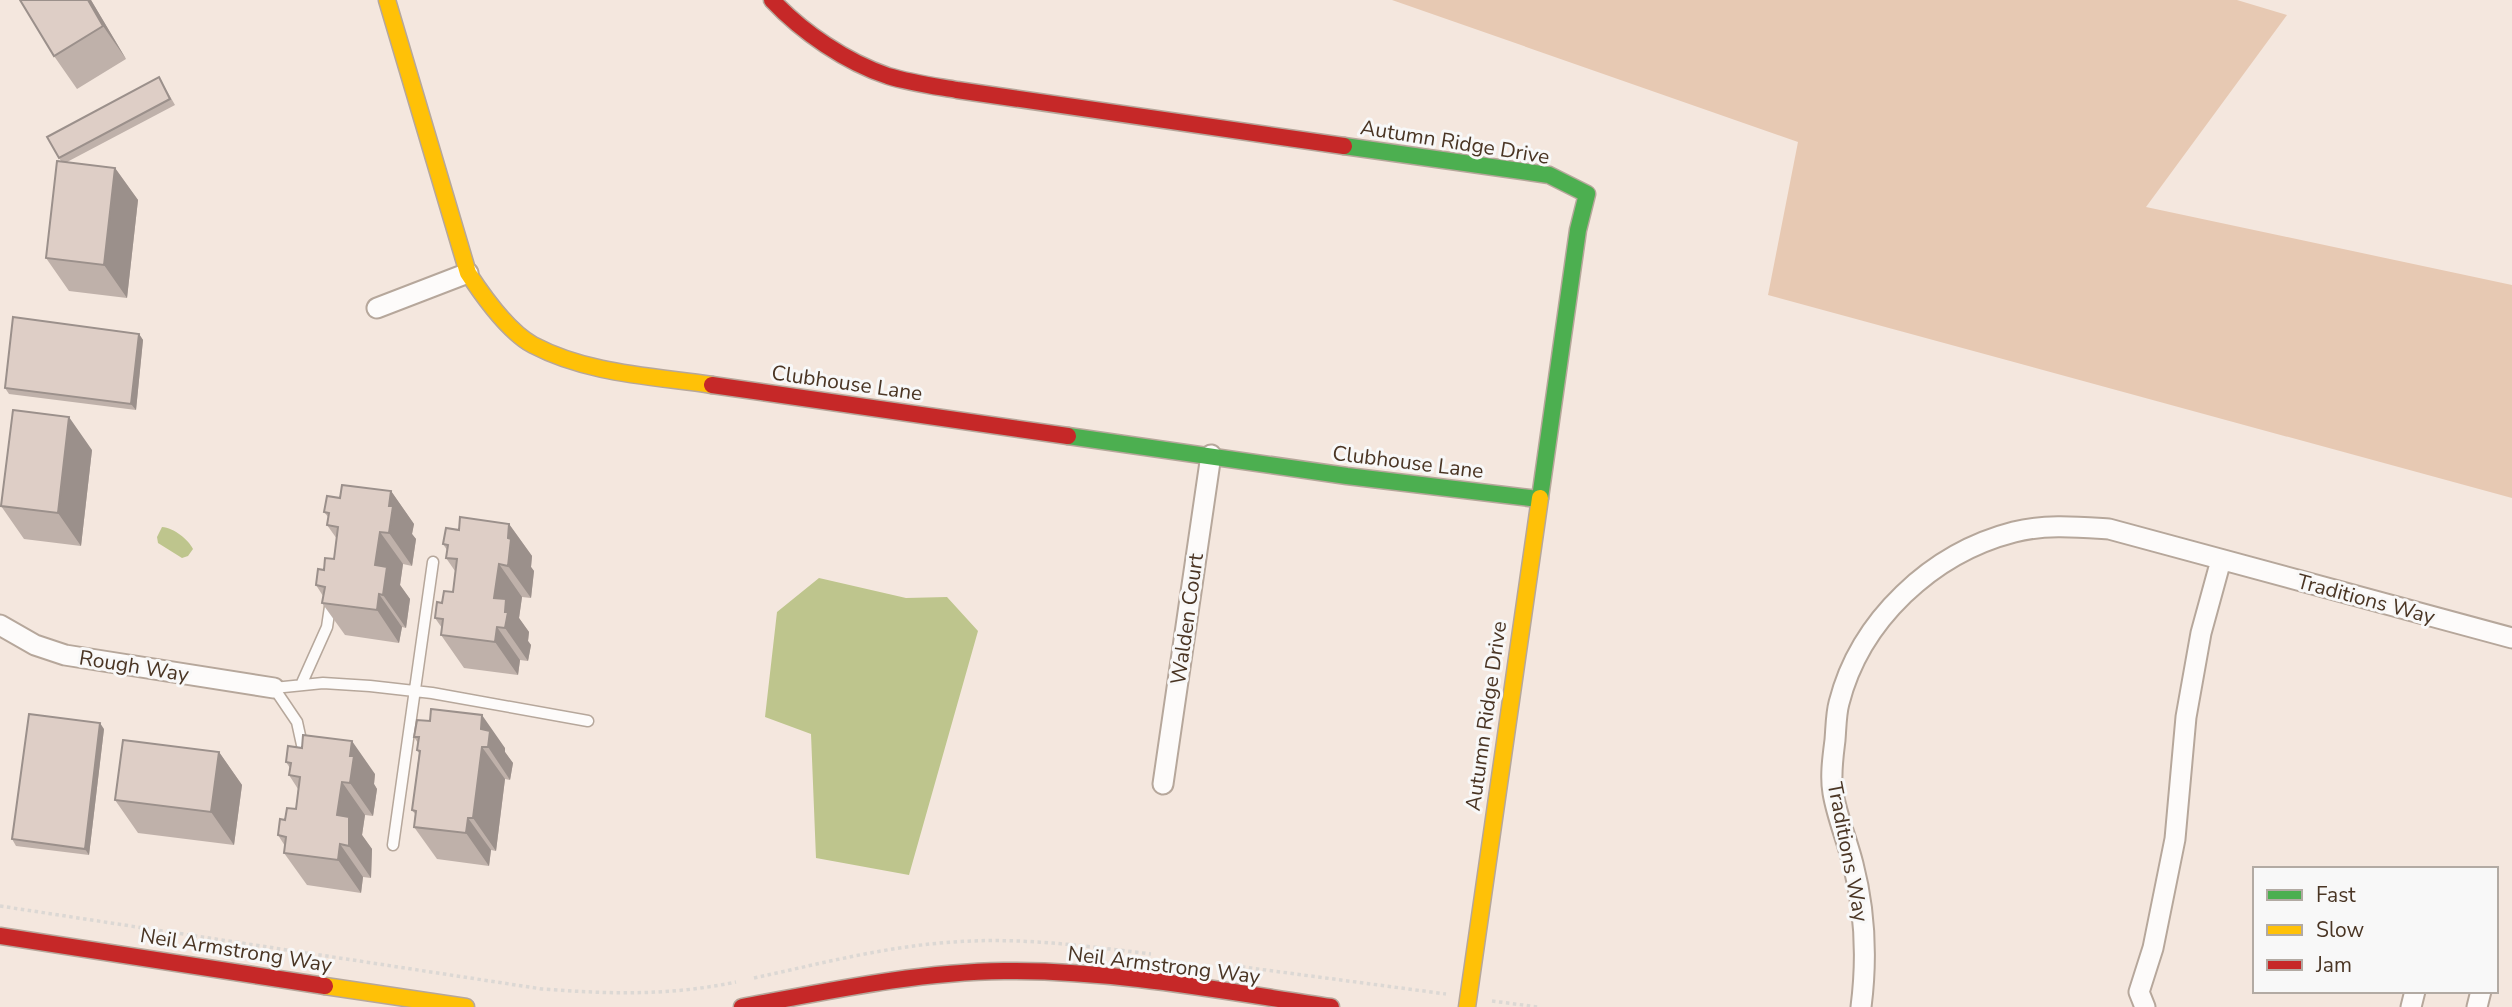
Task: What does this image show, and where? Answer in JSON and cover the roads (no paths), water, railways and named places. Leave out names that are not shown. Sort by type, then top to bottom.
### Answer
[{"type":"street","name":"Clubhouse Lane","points":[[387,0],[468,274],[490,306],[531,344],[587,367],[1211,455],[1348,477],[1538,499]]},
{"type":"street","name":"Autumn Ridge Drive","points":[[772,0],[781,11],[830,47],[886,75],[957,90],[1549,175],[1587,194],[1578,230],[1538,499],[1468,1002]]},
{"type":"street","points":[[377,308],[468,274]]},
{"type":"street","name":"Walden Court","points":[[1163,783],[1211,455]]},
{"type":"street","name":"Traditions Way","points":[[1861,1007],[1865,977],[1861,905],[1853,864],[1832,791],[1838,704],[1862,646],[1898,600],[1916,582],[1943,563],[1978,544],[2015,532],[2041,528],[2109,529],[2512,638]]},
{"type":"street","points":[[2145,1007],[2139,992],[2153,948],[2175,838],[2186,717],[2202,633],[2221,560]]},
{"type":"street","name":"Rough Way","points":[[0,625],[35,645],[65,655],[274,688]]},
{"type":"street","name":"Neil Armstrong Way","points":[[0,936],[466,1007]]},
{"type":"street","name":"Neil Armstrong Way","points":[[743,1007],[921,976],[1004,971],[1113,976],[1331,1007]]},
{"type":"lane","points":[[393,845],[433,562]]},
{"type":"lane","points":[[301,685],[327,627],[332,589]]},
{"type":"lane","points":[[306,761],[297,723],[274,688],[323,683],[415,691],[588,721]]}]
